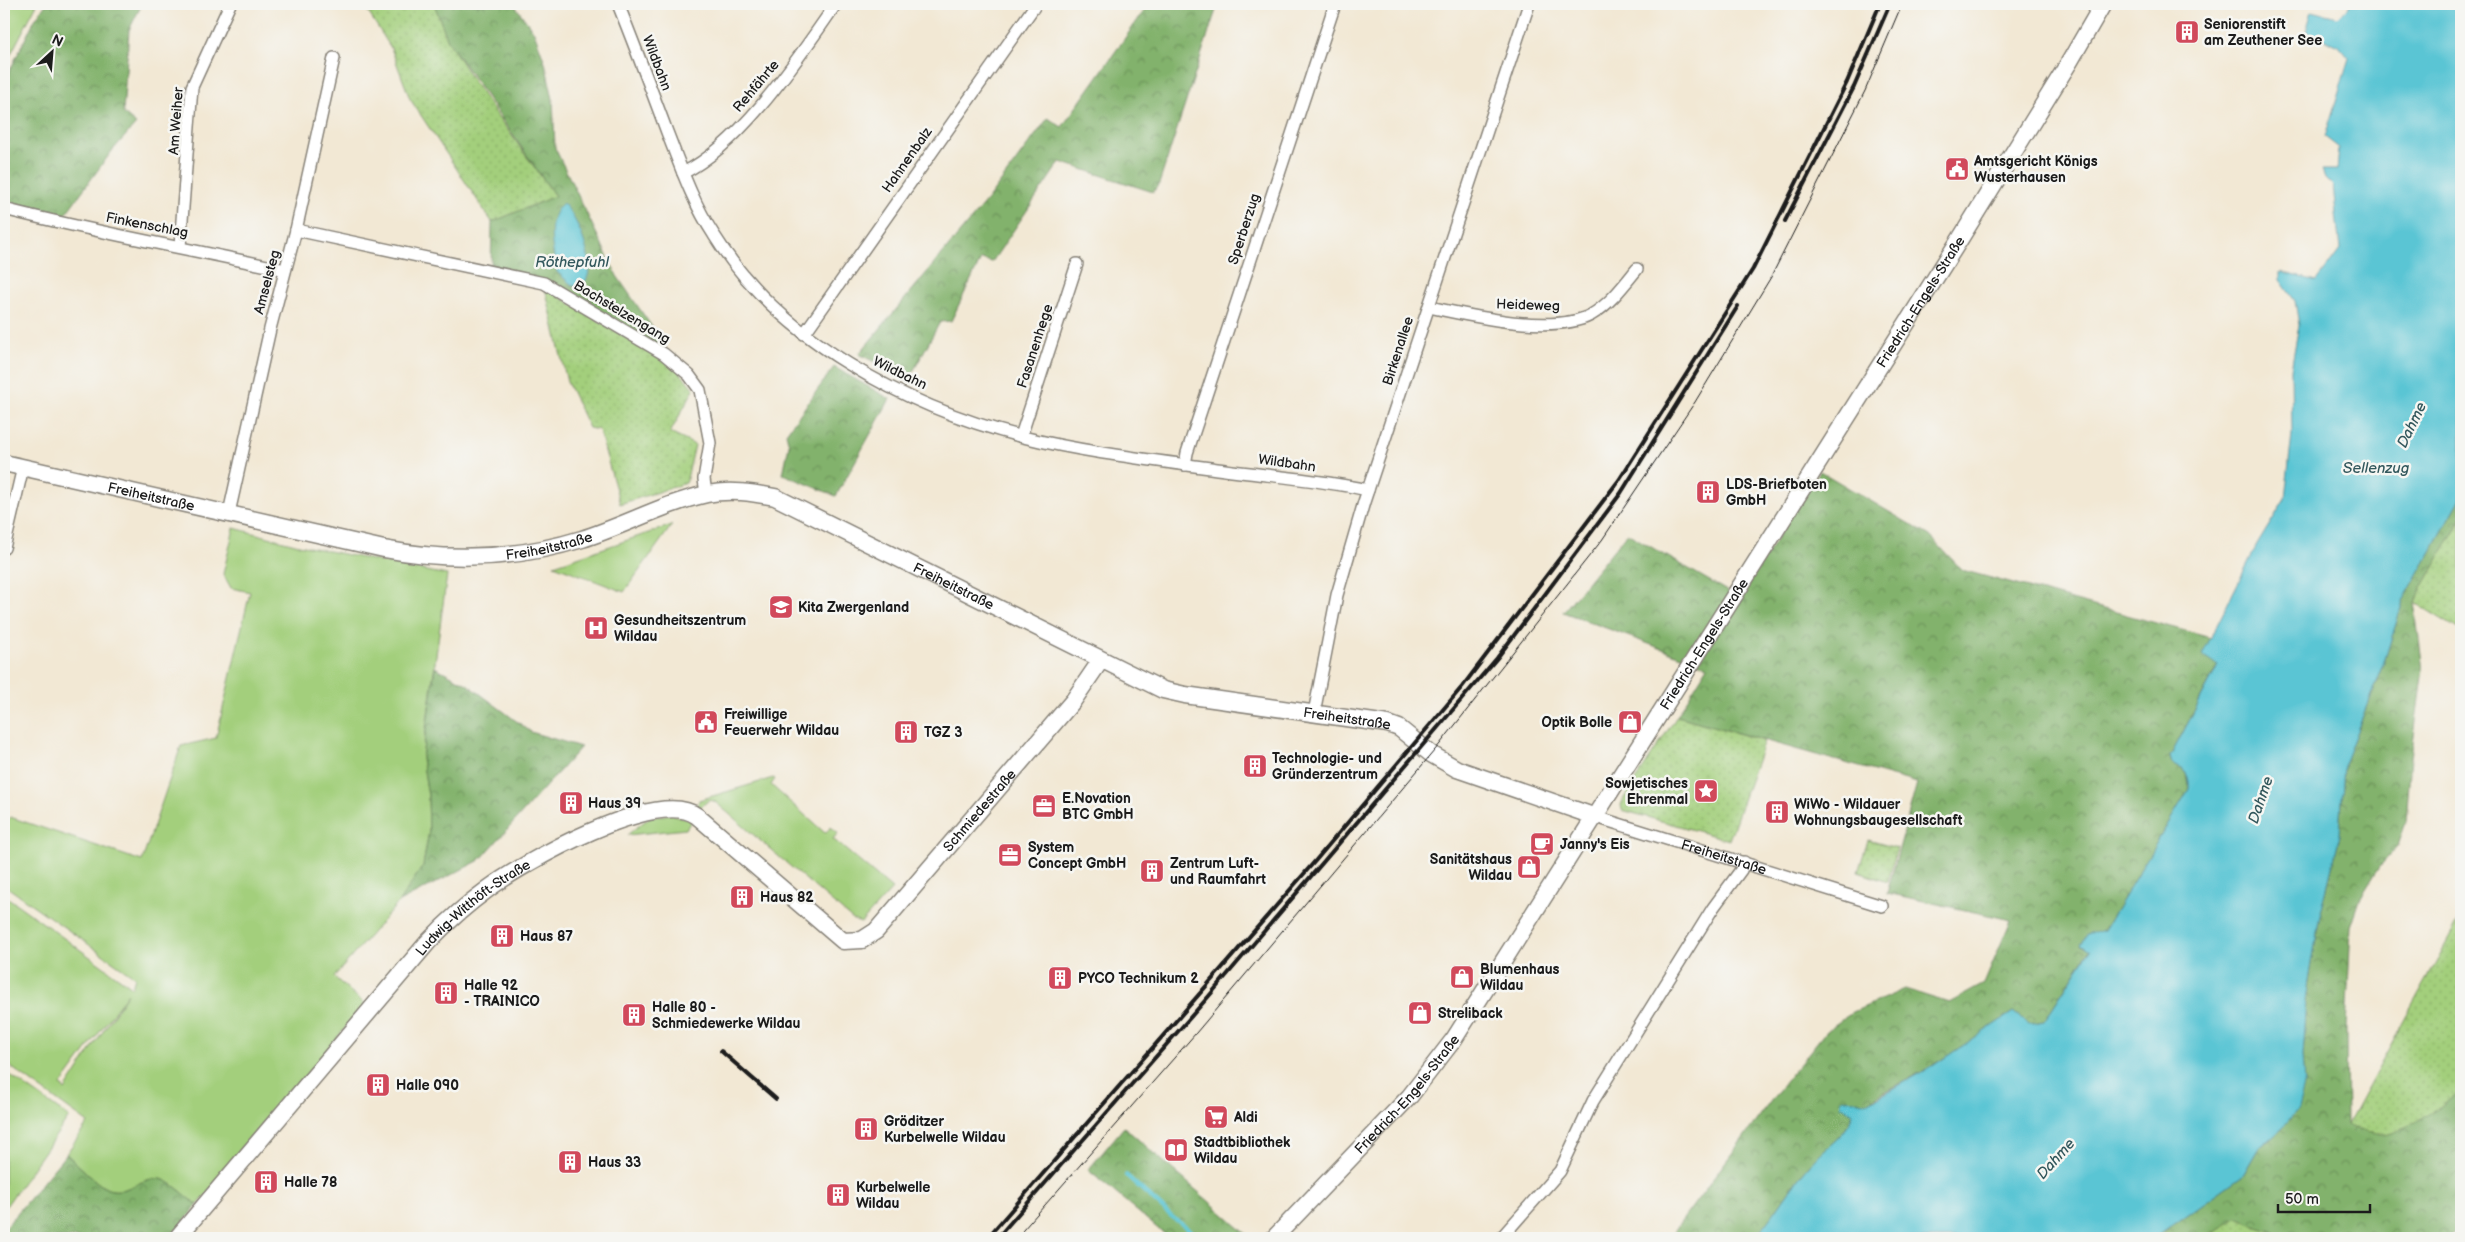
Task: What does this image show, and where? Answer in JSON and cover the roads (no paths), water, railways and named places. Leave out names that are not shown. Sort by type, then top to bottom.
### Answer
[{"type":"street","name":"Am Weiher","points":[[180,248],[192,87],[230,4]]},
{"type":"street","name":"Wildbahn","points":[[619,4],[691,195],[712,233],[737,269],[770,305],[804,334],[846,362],[897,390],[981,424],[1021,436],[1118,455],[1368,490]]},
{"type":"street","name":"Rehfährte","points":[[682,172],[700,163],[735,133],[785,76],[836,4]]},
{"type":"street","name":"Hahnenbalz","points":[[804,334],[1036,4]]},
{"type":"street","name":"Sperberzug","points":[[1185,464],[1187,453],[1335,4]]},
{"type":"street","name":"Birkenallee","points":[[1314,713],[1337,595],[1368,490],[1529,4]]},
{"type":"street","name":"Friedrich-Engels-Straße","points":[[1280,1236],[1425,1078],[1460,1032],[2091,25],[2102,4]]},
{"type":"street","name":"Amselsteg","points":[[229,513],[296,230],[334,58]]},
{"type":"street","name":"Finkenschlag","points":[[4,209],[106,233],[285,270]]},
{"type":"street","name":"Bachstelzengang","points":[[296,230],[544,282],[664,354],[689,375],[700,390],[710,443],[704,479],[706,494]]},
{"type":"street","name":"Fasanenhege","points":[[1021,436],[1077,264]]},
{"type":"street","name":"Heideweg","points":[[1429,307],[1474,317],[1513,321],[1557,323],[1574,320],[1590,316],[1602,307],[1637,269]]},
{"type":"street","name":"Freiheitstraße","points":[[4,463],[395,551],[447,558],[475,558],[531,552],[580,540],[706,494],[742,492],[782,500],[952,583],[1163,690],[1185,696],[1388,724],[1399,728],[1432,754],[1457,769],[1596,817],[1882,906]]},
{"type":"street","points":[[4,548],[23,467]]},
{"type":"street","name":"Schmiedestraße","points":[[844,941],[862,940],[876,931],[1073,701],[1101,660]]},
{"type":"street","name":"Ludwig-Witthöft-Straße","points":[[177,1238],[323,1064],[443,926],[488,888],[588,833],[652,811],[682,808],[691,811],[844,941]]},
{"type":"street","points":[[1501,1238],[1560,1171],[1593,1101],[1713,908],[1741,870],[1744,862]]},
{"type":"water","points":[[2349,4],[2461,4],[2461,498],[2403,601],[2385,659],[2344,764],[2340,835],[2319,920],[2306,1000],[2302,1055],[2304,1085],[2298,1109],[2283,1127],[2258,1149],[2243,1175],[2155,1238],[1754,1238],[1807,1167],[1838,1138],[1847,1126],[1852,1113],[1841,1106],[1840,1101],[1842,1098],[1865,1102],[1875,1099],[1928,1069],[2013,1012],[2029,1024],[2044,1021],[2090,950],[2081,944],[2087,935],[2104,930],[2189,789],[2189,780],[2186,773],[2172,764],[2170,757],[2218,666],[2202,655],[2257,545],[2285,499],[2292,434],[2291,369],[2299,325],[2295,301],[2280,280],[2280,272],[2317,281],[2340,250],[2333,186],[2325,178],[2322,170],[2337,170],[2339,148],[2325,137],[2349,58],[2339,46],[2306,31],[2312,11],[2338,17],[2349,7]]},
{"type":"water","name":"Röthepfuhl","points":[[563,203],[574,218],[586,248],[589,268],[588,276],[582,286],[573,286],[557,272],[551,236],[553,218]]},
{"type":"waterway","points":[[1126,1175],[1171,1216],[1200,1238]]},
{"type":"tram line","points":[[1016,1238],[1196,1033],[1440,744],[1602,540],[1695,402],[1771,277],[1865,91],[1902,4]]},
{"type":"railway","points":[[987,1238],[1316,860],[1462,687],[1619,480],[1753,269],[1847,82],[1880,4]]},
{"type":"railway","points":[[1785,221],[1854,87],[1890,4]]},
{"type":"railway","points":[[997,1238],[1209,996],[1497,658],[1621,493],[1738,306]]},
{"type":"railway","points":[[721,1051],[776,1099]]},
{"type":"place","name":"Seniorenstift am Zeuthener See","points":[[2187,32]]},
{"type":"place","name":"Amtsgericht Königs Wusterhausen","points":[[1957,169]]},
{"type":"place","name":"LDS-Briefboten GmbH","points":[[1708,492]]},
{"type":"place","name":"Kita Zwergenland","points":[[781,607]]},
{"type":"place","name":"Gesundheitszentrum Wildau","points":[[596,628]]},
{"type":"place","name":"Freiwillige Feuerwehr Wildau","points":[[706,722]]},
{"type":"place","name":"Optik Bolle","points":[[1630,722]]},
{"type":"place","name":"TGZ 3","points":[[906,732]]},
{"type":"place","name":"Technologie- und Gründerzentrum","points":[[1255,766]]},
{"type":"place","name":"Sowjetisches Ehrenmal","points":[[1706,791]]},
{"type":"place","name":"Haus 39","points":[[571,803]]},
{"type":"place","name":"E.Novation BTC GmbH","points":[[1044,806]]},
{"type":"place","name":"WiWo - Wildauer Wohnungsbaugesellschaft","points":[[1777,812]]},
{"type":"place","name":"Janny's Eis","points":[[1542,844]]},
{"type":"place","name":"System Concept GmbH","points":[[1010,855]]},
{"type":"place","name":"Sanitätshaus Wildau","points":[[1529,867]]},
{"type":"place","name":"Zentrum Luft- und Raumfahrt","points":[[1152,871]]},
{"type":"place","name":"Haus 82","points":[[742,897]]},
{"type":"place","name":"Haus 87","points":[[502,936]]},
{"type":"place","name":"Blumenhaus Wildau","points":[[1462,977]]},
{"type":"place","name":"PYCO Technikum 2","points":[[1060,978]]},
{"type":"place","name":"Halle 92 - TRAINICO","points":[[446,993]]},
{"type":"place","name":"Streliback","points":[[1420,1013]]},
{"type":"place","name":"Halle 80 - Schmiedewerke Wildau","points":[[634,1015]]},
{"type":"place","name":"Halle 090","points":[[378,1085]]},
{"type":"place","name":"Aldi","points":[[1216,1117]]},
{"type":"place","name":"Gröditzer Kurbelwelle Wildau","points":[[866,1129]]},
{"type":"place","name":"Stadtbibliothek Wildau","points":[[1176,1150]]},
{"type":"place","name":"Haus 33","points":[[570,1162]]},
{"type":"place","name":"Halle 78","points":[[266,1182]]},
{"type":"place","name":"Kurbelwelle Wildau","points":[[838,1195]]},
{"type":"water label","name":"Dahme","points":[[2412,425]]},
{"type":"water label","name":"Sellenzug","points":[[2376,468]]},
{"type":"water label","name":"Dahme","points":[[2261,800]]},
{"type":"water label","name":"Dahme","points":[[2056,1159]]}]
